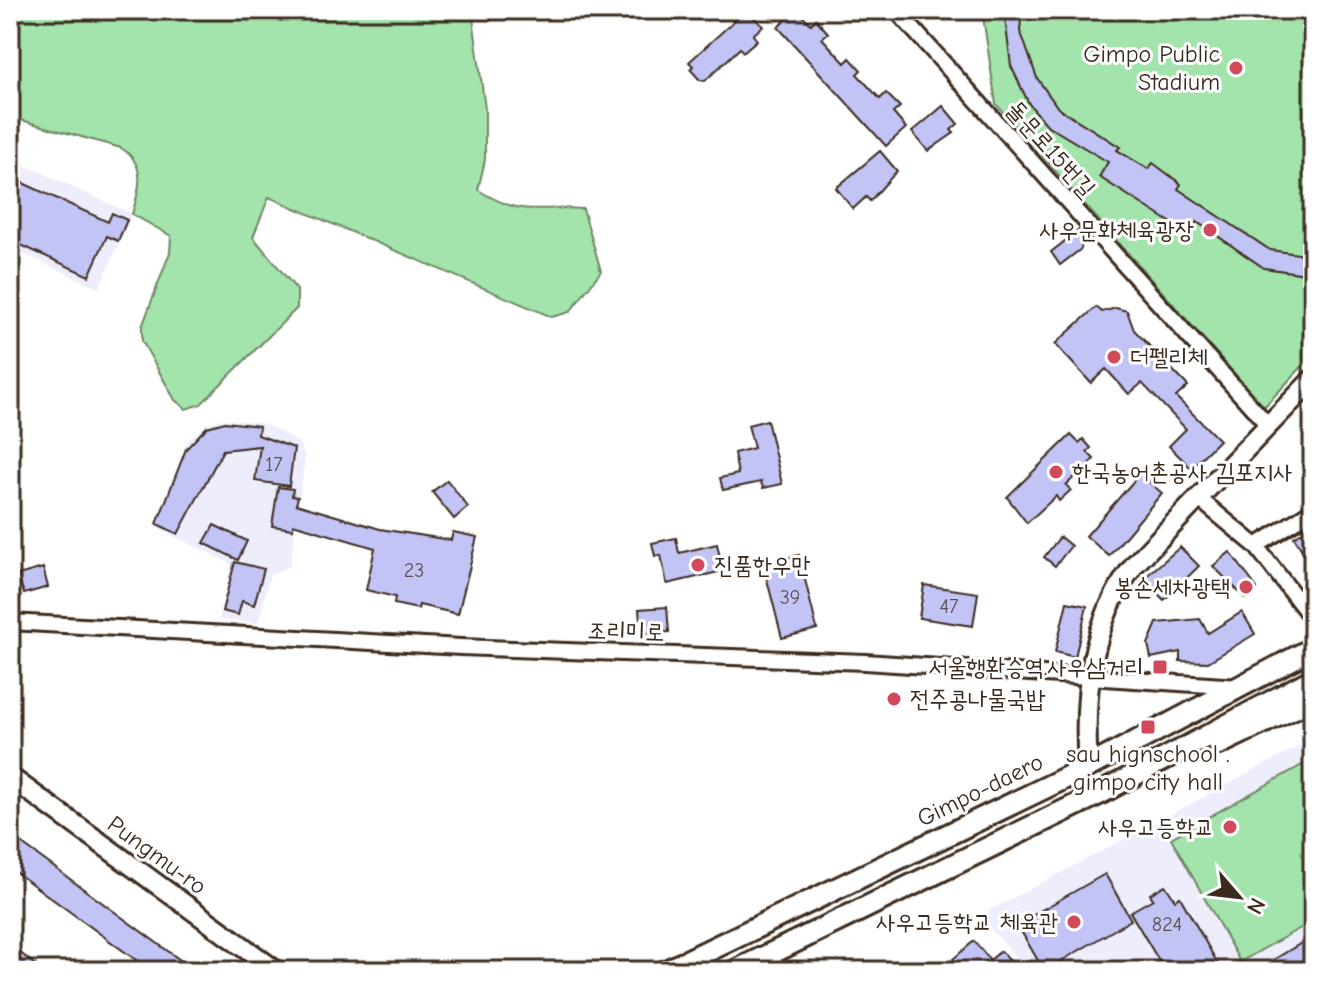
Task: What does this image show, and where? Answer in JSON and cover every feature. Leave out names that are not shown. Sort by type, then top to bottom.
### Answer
[{"type":"main road","points":[[1246,683],[1313,639]]},
{"type":"main road","name":"Gimpo-daero","points":[[666,971],[1088,767],[1313,648]]},
{"type":"main road","points":[[735,971],[1101,793],[1313,679]]},
{"type":"main road","points":[[1101,793],[1215,746],[1313,699]]},
{"type":"street","name":"돌문로15번길","points":[[896,10],[1268,425]]},
{"type":"street","points":[[1088,767],[1085,700],[1088,677],[1113,596],[1124,579],[1197,497],[1313,379]]},
{"type":"street","points":[[1197,497],[1256,546],[1313,620]]},
{"type":"street","points":[[1256,546],[1313,510]]},
{"type":"street","name":"조리미로","points":[[10,622],[461,647],[865,662],[1088,677],[1246,683]]},
{"type":"street","name":"Pungmu-ro","points":[[10,777],[276,971]]},
{"type":"shaded area","points":[[11,163],[29,167],[132,214],[99,288],[10,248]]},
{"type":"shaded area","points":[[223,419],[261,423],[278,430],[298,442],[305,456],[290,566],[270,575],[258,623],[219,620],[231,564],[154,526],[187,442],[208,423]]},
{"type":"shaded area","name":"사우고등학교","points":[[1313,739],[1313,971],[1029,971],[979,916]]},
{"type":"green space","points":[[10,10],[472,10],[485,109],[485,160],[478,190],[519,208],[583,209],[601,271],[570,312],[552,317],[269,197],[253,237],[297,290],[297,308],[201,404],[186,409],[175,400],[142,341],[142,327],[170,252],[171,236],[132,214],[139,186],[138,169],[129,154],[121,148],[10,117]]},
{"type":"green space","name":"사우문화체육광장","points":[[982,10],[1313,10],[1313,355],[1264,407],[996,104]]},
{"type":"green space","points":[[1313,759],[1313,921],[1240,962],[1171,838]]},
{"type":"building","points":[[746,10],[763,26],[753,35],[757,40],[743,52],[740,48],[705,81],[700,80],[690,69],[693,66],[689,62]]},
{"type":"building","points":[[797,10],[811,24],[816,19],[828,33],[822,38],[845,63],[850,58],[861,70],[857,74],[880,99],[886,93],[900,107],[893,113],[906,128],[886,146],[778,27]]},
{"type":"building","points":[[1004,10],[1022,10],[1020,30],[1037,78],[1058,108],[1120,147],[1117,150],[1148,169],[1153,163],[1181,184],[1178,189],[1270,250],[1313,256],[1313,275],[1264,268],[1197,222],[1189,234],[1099,177],[1108,162],[1048,126],[1029,104],[1011,66]]},
{"type":"building","points":[[943,106],[958,124],[951,130],[954,133],[928,151],[912,132]]},
{"type":"building","points":[[880,151],[897,171],[870,201],[866,197],[853,209],[836,188]]},
{"type":"building","points":[[14,179],[108,222],[112,213],[127,220],[118,241],[107,236],[89,276],[10,240],[10,187]]},
{"type":"building","points":[[1079,230],[1083,234],[1081,249],[1060,265],[1051,252]]},
{"type":"building","name":"더펠리체","points":[[1096,307],[1102,312],[1116,308],[1127,311],[1134,330],[1188,386],[1176,397],[1219,440],[1191,468],[1169,446],[1186,429],[1142,383],[1129,394],[1106,369],[1091,383],[1055,344]]},
{"type":"building","points":[[767,420],[782,484],[763,488],[761,482],[723,490],[720,478],[738,474],[734,453],[754,448],[748,425]]},
{"type":"building","points":[[225,422],[259,426],[258,435],[294,448],[289,486],[255,481],[260,446],[223,450],[178,534],[157,524],[186,449],[207,427]]},
{"type":"building","name":"한국농어촌공사 김포지사","points":[[1071,435],[1079,443],[1083,439],[1091,448],[1087,452],[1094,459],[1066,485],[1071,490],[1059,501],[1056,496],[1027,523],[1007,497]]},
{"type":"building","points":[[1144,469],[1153,477],[1149,482],[1162,493],[1109,556],[1086,536]]},
{"type":"building","points":[[447,480],[468,507],[454,519],[432,492]]},
{"type":"building","points":[[278,487],[293,489],[292,496],[298,497],[296,504],[380,529],[451,540],[453,532],[477,537],[458,614],[419,605],[418,609],[394,604],[395,597],[366,590],[375,548],[293,524],[293,529],[272,526]]},
{"type":"building","points":[[214,525],[247,541],[238,560],[204,543]]},
{"type":"building","points":[[1313,525],[1313,568],[1294,537]]},
{"type":"building","points":[[1060,537],[1071,546],[1055,566],[1044,557]]},
{"type":"building","points":[[676,538],[679,553],[717,544],[723,571],[667,584],[661,555],[655,556],[652,543]]},
{"type":"building","points":[[1180,547],[1199,566],[1164,600],[1143,579]]},
{"type":"building","points":[[1230,552],[1257,588],[1245,598],[1213,566]]},
{"type":"building","points":[[799,555],[817,629],[782,638],[763,564]]},
{"type":"building","points":[[235,562],[264,569],[254,605],[242,601],[238,615],[222,611]]},
{"type":"building","points":[[43,568],[48,587],[24,594],[18,575]]},
{"type":"building","points":[[924,585],[978,593],[973,626],[919,618]]},
{"type":"building","points":[[1067,602],[1087,606],[1075,657],[1055,652]]},
{"type":"building","points":[[667,607],[669,632],[641,634],[639,609]]},
{"type":"building","points":[[1242,612],[1255,634],[1208,662],[1180,661],[1180,652],[1151,658],[1148,644],[1157,623],[1200,619],[1208,633]]},
{"type":"building","points":[[10,835],[195,971],[151,971],[10,868]]},
{"type":"building","name":"사우고등학교 체육관","points":[[1105,874],[1131,920],[1044,971],[1017,924]]},
{"type":"building","name":"사우고등학교","points":[[1165,885],[1175,900],[1180,897],[1222,971],[1165,971],[1130,912],[1153,899],[1150,894]]},
{"type":"building","points":[[1313,936],[1313,971],[1255,971]]},
{"type":"building","points":[[974,941],[990,960],[1001,951],[1019,971],[963,971],[953,959]]},
{"type":"building","points":[[10,944],[42,971],[10,971],[10,961],[14,959]]},
{"type":"place","name":"Gimpo Public Stadium","points":[[1236,68]]},
{"type":"place","name":"사우문화체육광장","points":[[1210,230]]},
{"type":"place","name":"더펠리체","points":[[1114,357]]},
{"type":"place","name":"한국농어촌공사 김포지사","points":[[1056,472]]},
{"type":"place","name":"진품한우만","points":[[698,565]]},
{"type":"place","name":"봉손세차광택","points":[[1246,587]]},
{"type":"place","name":"서울행환승역.사우삼거리","points":[[1160,667]]},
{"type":"place","name":"전주콩나물국밥","points":[[894,699]]},
{"type":"place","name":"sau hignschool . gimpo city hall","points":[[1148,727]]},
{"type":"place","name":"사우고등학교","points":[[1230,827]]},
{"type":"place","name":"사우고등학교 체육관","points":[[1074,922]]}]
